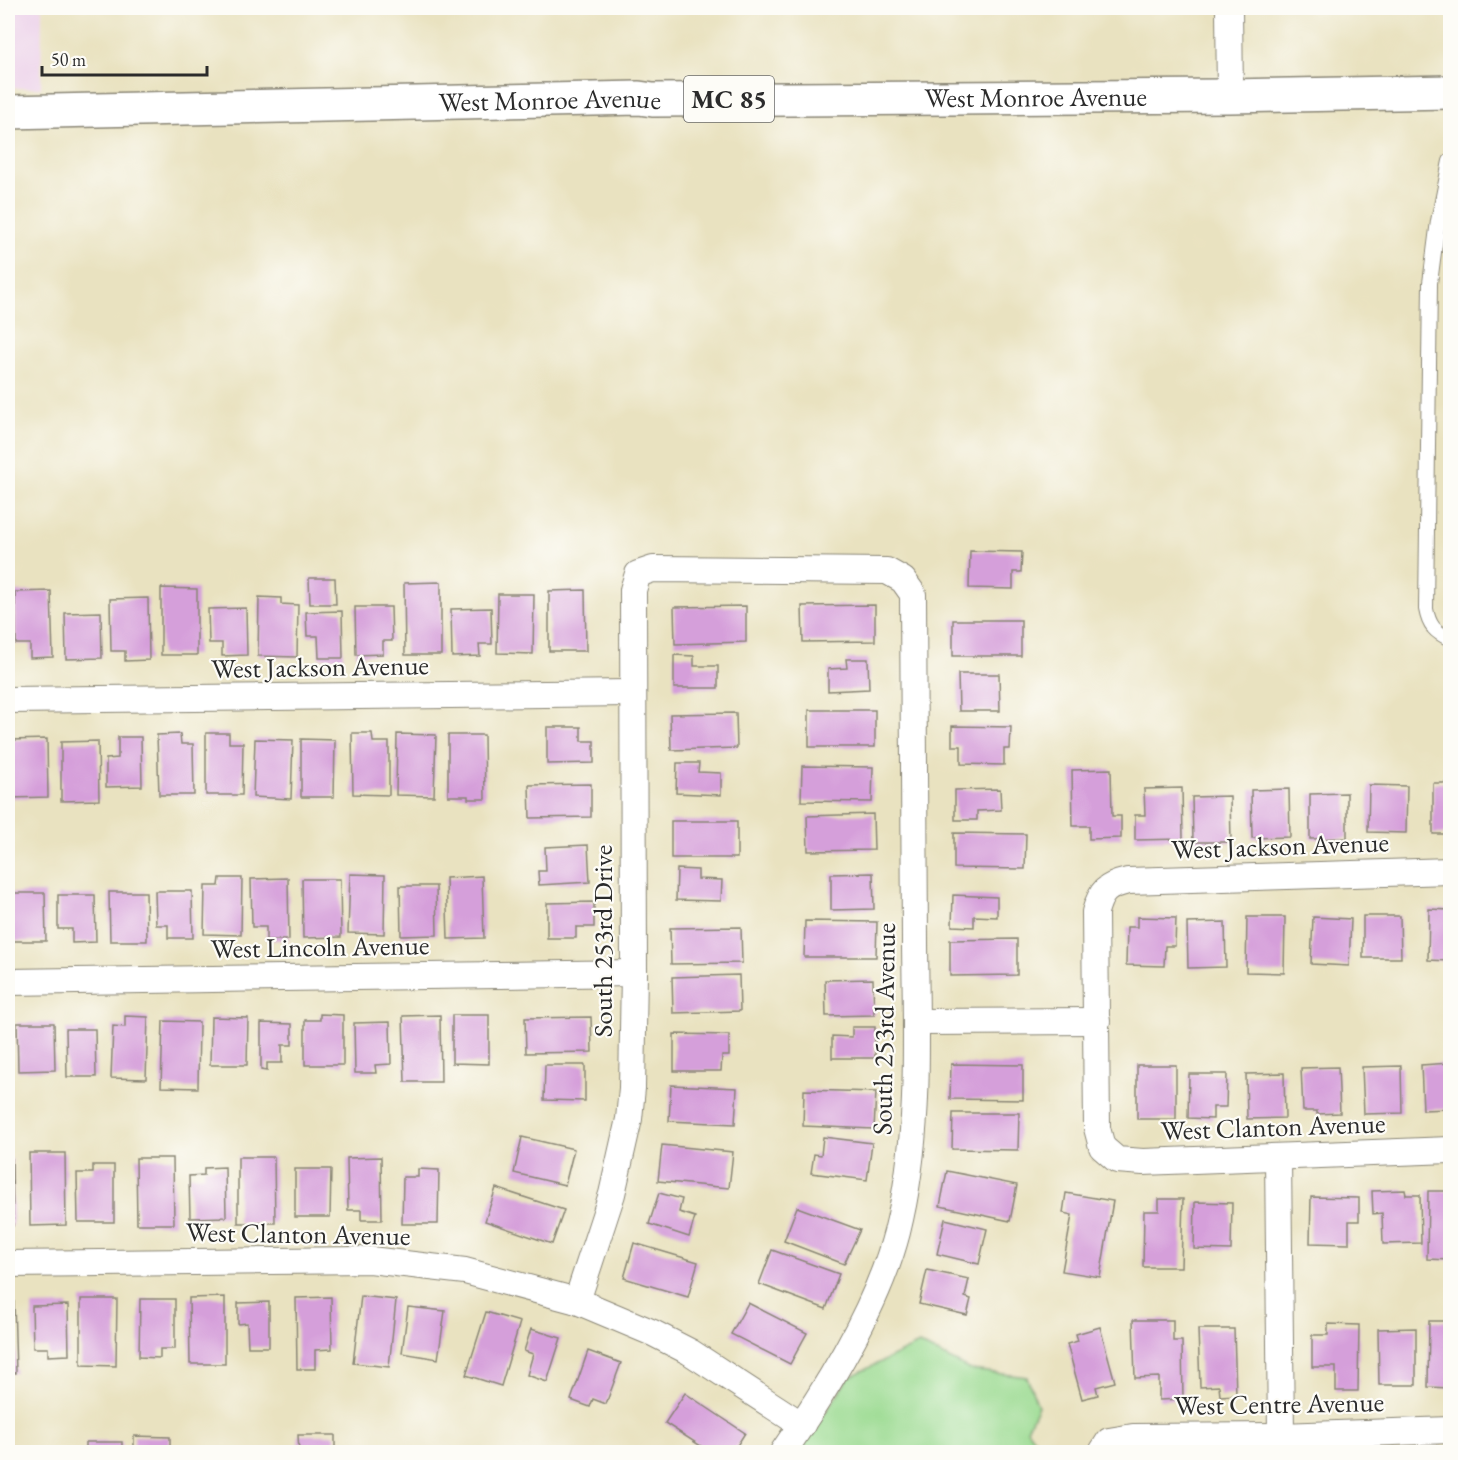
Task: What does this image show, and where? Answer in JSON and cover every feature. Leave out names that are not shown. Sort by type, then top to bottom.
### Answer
[{"type":"main road","name":"West Monroe Avenue","points":[[8,112],[639,98],[653,100],[1230,96],[1450,92]]},
{"type":"street","points":[[1229,8],[1230,96]]},
{"type":"street","name":"South 253rd Drive","points":[[578,1301],[612,1194],[629,1119],[632,1088],[633,590],[638,574],[652,569],[887,571],[903,580]]},
{"type":"street","name":"South 253rd Avenue","points":[[783,1452],[826,1386],[879,1283],[897,1233],[913,1149],[916,1022],[913,594],[903,580]]},
{"type":"street","name":"West Jackson Avenue","points":[[8,700],[632,693]]},
{"type":"street","name":"West Jackson Avenue","points":[[1097,1021],[1095,912],[1100,896],[1112,885],[1144,880],[1450,871]]},
{"type":"street","name":"West Lincoln Avenue","points":[[8,982],[634,973]]},
{"type":"street","points":[[916,1022],[1097,1021]]},
{"type":"street","name":"West Clanton Avenue","points":[[1097,1021],[1097,1128],[1102,1147],[1118,1160],[1143,1162],[1450,1150]]},
{"type":"street","points":[[1278,1156],[1281,1436]]},
{"type":"street","name":"West Clanton Avenue","points":[[8,1264],[370,1260],[465,1271],[578,1301],[653,1333],[690,1352],[802,1425]]},
{"type":"street","name":"West Centre Avenue","points":[[1105,1447],[1132,1437],[1281,1436],[1450,1430]]},
{"type":"lane","points":[[1450,161],[1438,222],[1430,283],[1426,609],[1429,623],[1437,633],[1450,639]]},
{"type":"shaded area","points":[[8,8],[42,8],[41,88],[8,88]]},
{"type":"green space","points":[[919,1344],[971,1370],[1027,1377],[1038,1406],[1027,1429],[1040,1447],[1040,1452],[799,1452],[849,1377]]},
{"type":"building","points":[[970,551],[1022,552],[1021,572],[1013,572],[1013,589],[969,588]]},
{"type":"building","points":[[309,578],[335,578],[336,604],[310,604]]},
{"type":"building","points":[[441,582],[441,655],[405,655],[404,583]]},
{"type":"building","points":[[161,588],[197,589],[197,655],[161,655]]},
{"type":"building","points":[[585,590],[586,651],[549,651],[549,591]]},
{"type":"building","points":[[51,591],[53,657],[30,658],[30,644],[16,644],[15,592]]},
{"type":"building","points":[[498,594],[534,594],[533,654],[497,653]]},
{"type":"building","points":[[259,597],[281,598],[281,604],[298,605],[297,657],[258,656]]},
{"type":"building","points":[[148,598],[149,660],[125,661],[125,651],[111,651],[110,599]]},
{"type":"building","points":[[875,605],[875,641],[803,642],[802,606]]},
{"type":"building","points":[[746,606],[746,642],[675,644],[674,607]]},
{"type":"building","points":[[355,607],[391,607],[392,641],[383,641],[383,654],[356,655]]},
{"type":"building","points":[[246,608],[247,655],[222,656],[222,643],[209,643],[208,609]]},
{"type":"building","points":[[491,608],[492,644],[479,644],[480,656],[452,657],[451,609]]},
{"type":"building","points":[[342,611],[343,658],[319,658],[318,636],[307,636],[306,612]]},
{"type":"building","points":[[101,612],[102,658],[66,659],[65,613]]},
{"type":"building","points":[[953,620],[1021,620],[1021,656],[953,656]]},
{"type":"building","points":[[674,655],[694,656],[694,666],[718,666],[718,688],[674,688]]},
{"type":"building","points":[[846,659],[868,659],[869,689],[828,691],[828,669],[847,668]]},
{"type":"building","points":[[958,674],[999,674],[1000,711],[959,711]]},
{"type":"building","points":[[809,710],[875,710],[875,747],[809,747]]},
{"type":"building","points":[[736,713],[737,748],[671,750],[670,714]]},
{"type":"building","points":[[952,726],[1011,727],[1010,749],[1004,749],[1004,765],[961,764],[961,746],[952,746]]},
{"type":"building","points":[[547,727],[581,727],[581,741],[594,741],[594,763],[547,764]]},
{"type":"building","points":[[206,733],[229,733],[229,743],[243,743],[242,795],[206,795]]},
{"type":"building","points":[[352,733],[372,733],[373,742],[389,742],[389,795],[353,794]]},
{"type":"building","points":[[180,734],[181,744],[193,744],[194,795],[159,795],[157,735]]},
{"type":"building","points":[[397,734],[436,735],[434,796],[396,795]]},
{"type":"building","points":[[448,735],[484,735],[485,799],[448,796]]},
{"type":"building","points":[[118,737],[141,737],[142,786],[106,787],[106,759],[118,758]]},
{"type":"building","points":[[47,739],[48,797],[11,798],[10,740]]},
{"type":"building","points":[[255,739],[293,740],[291,799],[253,797]]},
{"type":"building","points":[[301,739],[335,740],[334,797],[301,797]]},
{"type":"building","points":[[98,741],[99,800],[61,801],[61,742]]},
{"type":"building","points":[[677,763],[699,763],[698,772],[721,773],[721,795],[676,793]]},
{"type":"building","points":[[802,766],[873,767],[872,802],[801,801]]},
{"type":"building","points":[[1111,769],[1112,816],[1121,816],[1121,838],[1089,839],[1089,826],[1073,826],[1072,770]]},
{"type":"building","points":[[1433,783],[1450,783],[1450,834],[1433,834]]},
{"type":"building","points":[[591,784],[591,817],[530,818],[529,785]]},
{"type":"building","points":[[1369,785],[1407,786],[1406,833],[1368,832]]},
{"type":"building","points":[[1182,788],[1183,839],[1135,840],[1135,815],[1145,815],[1144,789]]},
{"type":"building","points":[[1000,789],[1001,810],[977,811],[977,820],[955,820],[955,790]]},
{"type":"building","points":[[1289,789],[1290,837],[1252,838],[1251,790]]},
{"type":"building","points":[[1347,793],[1347,838],[1310,839],[1310,794]]},
{"type":"building","points":[[1230,796],[1231,842],[1193,842],[1192,797]]},
{"type":"building","points":[[873,814],[874,850],[808,851],[807,816]]},
{"type":"building","points":[[671,821],[737,821],[737,858],[671,858]]},
{"type":"building","points":[[954,833],[1026,834],[1025,869],[954,868]]},
{"type":"building","points":[[588,845],[590,882],[539,885],[538,871],[546,871],[545,847]]},
{"type":"building","points":[[677,869],[698,870],[698,879],[722,880],[721,901],[676,900]]},
{"type":"building","points":[[873,873],[874,909],[831,910],[831,874]]},
{"type":"building","points":[[350,874],[385,875],[384,934],[348,933]]},
{"type":"building","points":[[482,876],[484,938],[448,939],[446,878]]},
{"type":"building","points":[[220,878],[242,878],[241,935],[204,934],[205,886],[219,886]]},
{"type":"building","points":[[288,878],[289,940],[266,940],[266,927],[252,927],[251,879]]},
{"type":"building","points":[[302,879],[340,879],[341,937],[303,938]]},
{"type":"building","points":[[400,886],[436,886],[437,935],[401,936]]},
{"type":"building","points":[[155,891],[192,891],[193,938],[168,938],[168,925],[156,925]]},
{"type":"building","points":[[109,892],[146,892],[147,941],[110,941]]},
{"type":"building","points":[[11,893],[45,893],[46,941],[12,941]]},
{"type":"building","points":[[58,895],[95,895],[96,942],[72,943],[72,929],[58,929]]},
{"type":"building","points":[[953,895],[997,897],[997,917],[974,916],[974,927],[952,926]]},
{"type":"building","points":[[594,902],[594,927],[576,927],[576,938],[547,938],[547,903]]},
{"type":"building","points":[[1429,909],[1450,910],[1450,961],[1428,960]]},
{"type":"building","points":[[1363,916],[1400,916],[1401,958],[1363,958]]},
{"type":"building","points":[[1137,917],[1176,918],[1175,946],[1165,946],[1164,966],[1126,965],[1127,927],[1137,927]]},
{"type":"building","points":[[1247,917],[1285,917],[1284,973],[1246,972]]},
{"type":"building","points":[[1313,917],[1351,919],[1349,966],[1311,964]]},
{"type":"building","points":[[805,921],[877,922],[876,957],[804,957]]},
{"type":"building","points":[[1225,922],[1226,967],[1188,968],[1187,923]]},
{"type":"building","points":[[741,927],[742,963],[671,964],[670,928]]},
{"type":"building","points":[[1017,939],[1017,975],[950,976],[950,940]]},
{"type":"building","points":[[739,975],[740,1011],[673,1013],[672,977]]},
{"type":"building","points":[[873,979],[874,1015],[826,1016],[825,980]]},
{"type":"building","points":[[320,1014],[343,1015],[343,1065],[305,1065],[305,1020],[320,1020]]},
{"type":"building","points":[[440,1015],[441,1082],[405,1082],[403,1016]]},
{"type":"building","points":[[452,1015],[489,1015],[489,1064],[452,1063]]},
{"type":"building","points":[[125,1016],[148,1017],[146,1079],[111,1078],[113,1026],[125,1027]]},
{"type":"building","points":[[211,1017],[248,1018],[247,1065],[210,1065]]},
{"type":"building","points":[[591,1017],[592,1052],[526,1053],[525,1018]]},
{"type":"building","points":[[163,1021],[199,1022],[198,1088],[161,1087]]},
{"type":"building","points":[[390,1022],[391,1064],[375,1065],[376,1073],[355,1073],[354,1023]]},
{"type":"building","points":[[17,1023],[54,1023],[55,1070],[18,1071]]},
{"type":"building","points":[[261,1023],[292,1024],[292,1045],[282,1045],[282,1063],[267,1063],[267,1071],[261,1070]]},
{"type":"building","points":[[852,1027],[875,1027],[875,1058],[832,1058],[832,1036],[852,1037]]},
{"type":"building","points":[[66,1029],[95,1029],[96,1077],[67,1077]]},
{"type":"building","points":[[674,1034],[729,1035],[729,1056],[722,1056],[721,1071],[674,1071]]},
{"type":"building","points":[[1450,1063],[1450,1109],[1423,1110],[1421,1065]]},
{"type":"building","points":[[951,1064],[1023,1065],[1023,1100],[950,1099]]},
{"type":"building","points":[[545,1065],[585,1065],[585,1101],[544,1100]]},
{"type":"building","points":[[1137,1065],[1176,1065],[1176,1119],[1137,1119]]},
{"type":"building","points":[[1401,1066],[1402,1113],[1364,1114],[1362,1067]]},
{"type":"building","points":[[1338,1067],[1340,1113],[1317,1114],[1317,1111],[1303,1111],[1301,1068]]},
{"type":"building","points":[[1284,1073],[1285,1118],[1247,1119],[1246,1074]]},
{"type":"building","points":[[1189,1074],[1227,1074],[1226,1107],[1213,1107],[1213,1119],[1188,1118]]},
{"type":"building","points":[[671,1085],[737,1088],[735,1124],[669,1121]]},
{"type":"building","points":[[804,1090],[876,1092],[874,1129],[803,1126]]},
{"type":"building","points":[[953,1113],[1019,1113],[1018,1150],[952,1149]]},
{"type":"building","points":[[522,1137],[574,1149],[565,1185],[514,1173]]},
{"type":"building","points":[[823,1137],[872,1143],[867,1180],[811,1173],[814,1154],[821,1155]]},
{"type":"building","points":[[662,1145],[733,1152],[729,1188],[658,1181]]},
{"type":"building","points":[[29,1153],[65,1153],[66,1225],[30,1226]]},
{"type":"building","points":[[238,1157],[274,1157],[275,1223],[238,1223]]},
{"type":"building","points":[[381,1157],[382,1220],[361,1220],[361,1210],[348,1210],[347,1158]]},
{"type":"building","points":[[136,1158],[173,1158],[174,1224],[137,1224]]},
{"type":"building","points":[[8,1159],[12,1159],[13,1226],[8,1226]]},
{"type":"building","points":[[93,1165],[114,1165],[114,1222],[78,1222],[77,1173],[93,1173]]},
{"type":"building","points":[[225,1167],[226,1217],[190,1218],[189,1176],[204,1175],[204,1168]]},
{"type":"building","points":[[295,1169],[331,1169],[330,1217],[295,1217]]},
{"type":"building","points":[[418,1169],[439,1170],[438,1224],[402,1224],[403,1177],[418,1177]]},
{"type":"building","points":[[947,1171],[1017,1185],[1010,1221],[940,1206]]},
{"type":"building","points":[[496,1188],[564,1210],[552,1244],[485,1221]]},
{"type":"building","points":[[1405,1190],[1406,1195],[1420,1195],[1421,1243],[1383,1244],[1382,1213],[1373,1214],[1372,1191]]},
{"type":"building","points":[[1428,1191],[1450,1191],[1450,1260],[1427,1259]]},
{"type":"building","points":[[659,1193],[682,1199],[679,1212],[695,1217],[689,1237],[649,1224]]},
{"type":"building","points":[[1066,1193],[1113,1201],[1100,1277],[1062,1271],[1072,1215],[1063,1213]]},
{"type":"building","points":[[1311,1197],[1359,1198],[1359,1221],[1349,1221],[1349,1244],[1310,1243]]},
{"type":"building","points":[[1159,1199],[1183,1199],[1181,1267],[1143,1267],[1144,1211],[1159,1211]]},
{"type":"building","points":[[1195,1202],[1232,1203],[1231,1250],[1194,1249]]},
{"type":"building","points":[[797,1207],[860,1230],[844,1264],[784,1241]]},
{"type":"building","points":[[945,1219],[987,1229],[979,1264],[937,1254]]},
{"type":"building","points":[[634,1243],[698,1262],[688,1297],[624,1278]]},
{"type":"building","points":[[772,1250],[839,1274],[826,1309],[759,1284]]},
{"type":"building","points":[[927,1270],[969,1279],[965,1297],[971,1299],[967,1315],[919,1304]]},
{"type":"building","points":[[361,1296],[396,1300],[389,1367],[353,1363]]},
{"type":"building","points":[[225,1297],[225,1364],[190,1364],[189,1298]]},
{"type":"building","points":[[331,1297],[332,1349],[315,1350],[315,1369],[297,1369],[296,1298]]},
{"type":"building","points":[[81,1299],[117,1299],[116,1366],[81,1365]]},
{"type":"building","points":[[140,1299],[175,1299],[175,1349],[160,1349],[160,1358],[139,1357]]},
{"type":"building","points":[[8,1300],[14,1300],[16,1373],[8,1373]]},
{"type":"building","points":[[269,1302],[269,1347],[248,1347],[247,1323],[238,1324],[238,1303]]},
{"type":"building","points":[[748,1303],[807,1333],[790,1364],[731,1334]]},
{"type":"building","points":[[68,1305],[69,1355],[48,1356],[48,1348],[33,1348],[32,1306]]},
{"type":"building","points":[[408,1307],[445,1311],[438,1359],[402,1353]]},
{"type":"building","points":[[486,1312],[520,1322],[501,1386],[466,1375]]},
{"type":"building","points":[[1133,1320],[1173,1320],[1173,1341],[1182,1341],[1183,1399],[1159,1400],[1159,1377],[1135,1378]]},
{"type":"building","points":[[1429,1321],[1450,1321],[1450,1388],[1428,1387]]},
{"type":"building","points":[[1328,1324],[1359,1325],[1358,1391],[1336,1391],[1336,1367],[1312,1367],[1312,1335],[1328,1335]]},
{"type":"building","points":[[1100,1327],[1115,1382],[1096,1387],[1098,1395],[1082,1399],[1067,1344],[1078,1341],[1076,1334]]},
{"type":"building","points":[[1416,1328],[1416,1385],[1379,1385],[1378,1329]]},
{"type":"building","points":[[531,1329],[561,1338],[547,1382],[527,1375],[533,1354],[524,1351]]},
{"type":"building","points":[[1198,1329],[1234,1329],[1236,1395],[1220,1396],[1219,1386],[1200,1387]]},
{"type":"building","points":[[588,1351],[621,1363],[606,1404],[593,1399],[590,1407],[571,1400]]},
{"type":"building","points":[[685,1393],[745,1433],[733,1452],[710,1452],[665,1423]]},
{"type":"building","points":[[298,1435],[335,1435],[335,1452],[299,1452]]},
{"type":"building","points":[[134,1436],[170,1437],[170,1452],[134,1452]]},
{"type":"building","points":[[86,1442],[122,1442],[122,1452],[86,1452]]},
{"type":"building","points":[[8,1444],[15,1444],[15,1452],[8,1452]]}]
